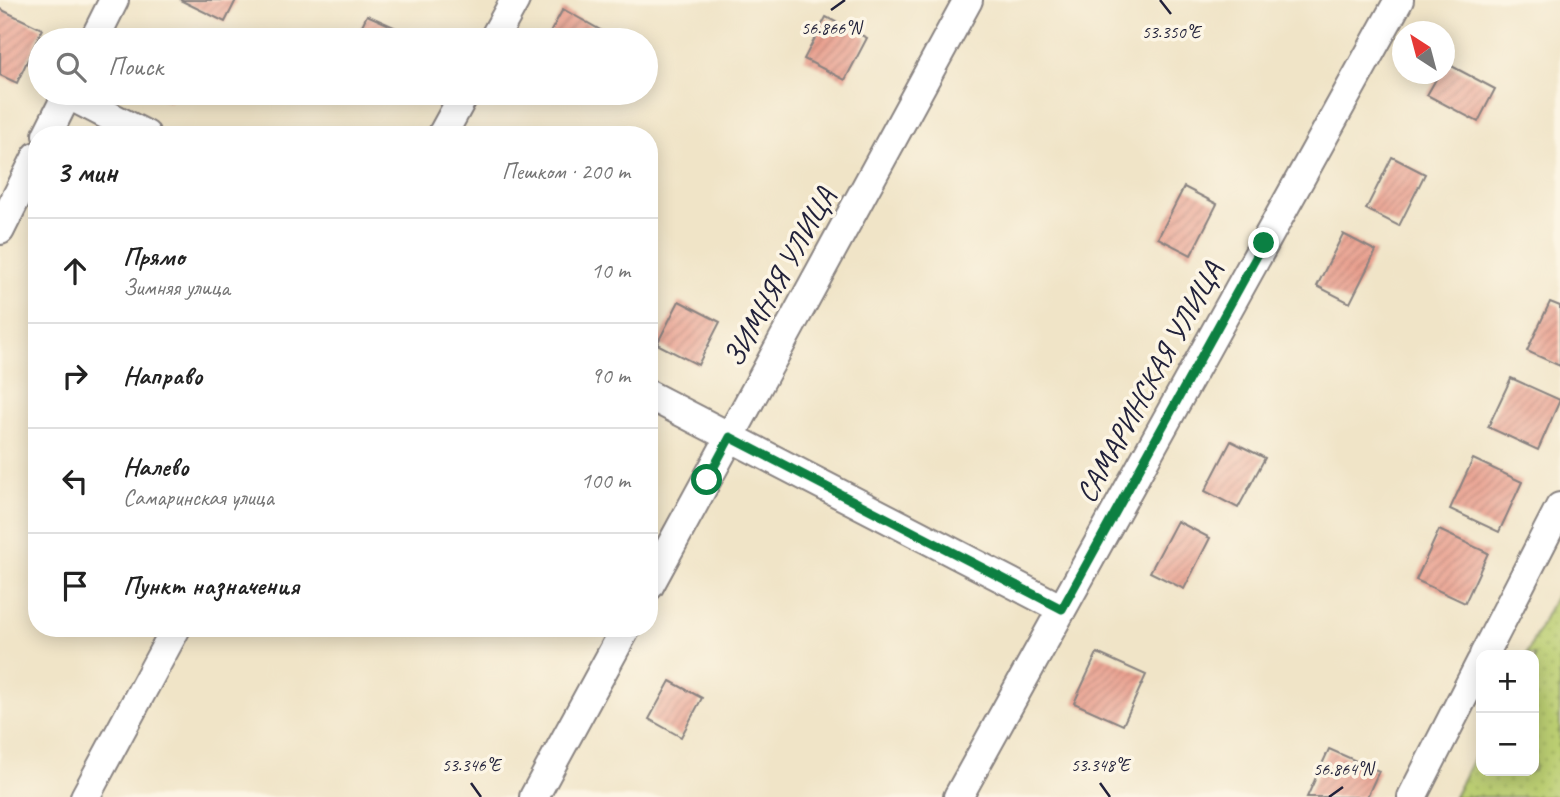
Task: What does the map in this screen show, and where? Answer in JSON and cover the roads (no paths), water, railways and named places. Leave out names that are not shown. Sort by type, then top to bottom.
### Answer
[{"type":"street","points":[[100,28],[114,0]]},
{"type":"street","points":[[500,28],[515,0]]},
{"type":"street","name":"ЗИМНЯЯ УЛИЦА","points":[[658,569],[968,0]]},
{"type":"street","name":"САМАРИНСКАЯ УЛИЦА","points":[[958,797],[1399,0]]},
{"type":"street","points":[[52,126],[62,105]]},
{"type":"street","points":[[90,105],[129,126]]},
{"type":"street","points":[[447,126],[458,105]]},
{"type":"street","points":[[0,230],[28,174]]},
{"type":"street","points":[[658,400],[1062,609]]},
{"type":"street","points":[[1488,650],[1560,507]]},
{"type":"street","points":[[85,797],[171,637]]},
{"type":"street","points":[[534,797],[621,637]]},
{"type":"street","points":[[1412,797],[1476,672]]}]
